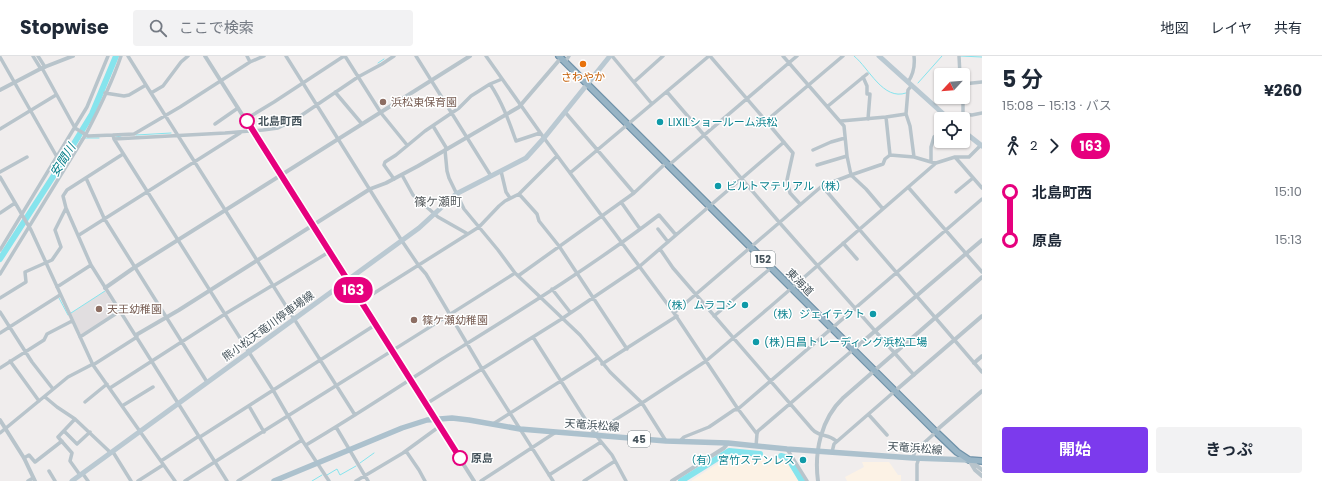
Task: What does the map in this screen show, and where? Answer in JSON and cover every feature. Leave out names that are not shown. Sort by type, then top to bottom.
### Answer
[{"type":"highway","name":"東海道","points":[[562,59],[874,371],[957,452],[969,460]]},
{"type":"highway","points":[[969,460],[982,461]]},
{"type":"main road","name":"熊小松天竜川停車場線","points":[[72,481],[402,241],[419,228],[456,194],[502,172],[526,158],[611,56]]},
{"type":"main road","points":[[879,56],[941,112]]},
{"type":"main road","points":[[970,137],[981,146]]},
{"type":"main road","name":"天竜浜松線","points":[[274,481],[402,428],[434,419],[469,420],[520,429],[666,441],[728,443],[787,449],[916,458],[969,460]]},
{"type":"street","points":[[33,56],[43,68]]},
{"type":"street","points":[[38,56],[56,95],[75,128],[84,136],[113,137],[240,132],[271,129],[285,125],[358,77],[394,56]]},
{"type":"street","points":[[0,90],[66,57],[73,56]]},
{"type":"street","points":[[0,250],[87,107],[108,56]]},
{"type":"street","points":[[0,274],[84,136],[121,56]]},
{"type":"street","points":[[128,56],[355,415]]},
{"type":"street","points":[[151,93],[163,86],[181,62],[188,56]]},
{"type":"street","points":[[205,56],[474,481]]},
{"type":"street","points":[[247,56],[250,62]]},
{"type":"street","points":[[113,137],[134,134],[250,62],[264,56]]},
{"type":"street","points":[[286,56],[402,241],[426,274],[450,316],[468,343],[467,345],[553,481]]},
{"type":"street","points":[[246,119],[344,56],[381,113],[407,145]]},
{"type":"street","points":[[416,56],[491,176]]},
{"type":"street","points":[[105,288],[135,267],[470,56]]},
{"type":"street","points":[[486,56],[540,133],[676,314],[738,409],[757,434]]},
{"type":"street","points":[[0,433],[68,377],[93,364],[370,189],[402,175],[466,137],[507,115],[521,105],[562,59],[569,56]]},
{"type":"street","points":[[611,56],[652,104]]},
{"type":"street","points":[[634,82],[663,56]]},
{"type":"street","points":[[570,173],[709,56],[793,153],[787,180],[788,188],[790,193],[800,204]]},
{"type":"street","points":[[783,56],[809,84],[844,126],[847,156],[851,175],[866,189],[883,209]]},
{"type":"street","points":[[185,481],[517,274],[559,246],[634,193],[797,56]]},
{"type":"street","points":[[766,121],[843,56]]},
{"type":"street","points":[[914,56],[908,90],[906,114],[911,133],[914,156]]},
{"type":"street","points":[[0,57],[57,157]]},
{"type":"street","points":[[959,57],[960,68]]},
{"type":"street","points":[[828,106],[867,74]]},
{"type":"street","points":[[863,77],[867,86],[867,94],[870,94],[868,119]]},
{"type":"street","points":[[394,179],[384,165],[385,162],[396,155],[425,131],[459,108],[471,96],[490,84],[502,79]]},
{"type":"street","points":[[970,83],[982,82]]},
{"type":"street","points":[[490,84],[507,115],[516,141],[540,133]]},
{"type":"street","points":[[105,93],[124,96],[129,95],[146,85]]},
{"type":"street","points":[[335,92],[362,124]]},
{"type":"street","points":[[667,92],[779,222],[856,308],[894,354],[914,375]]},
{"type":"street","points":[[0,129],[56,95]]},
{"type":"street","points":[[215,124],[238,108]]},
{"type":"street","points":[[565,112],[634,193]]},
{"type":"street","points":[[970,115],[982,113]]},
{"type":"street","points":[[840,121],[886,118],[906,114]]},
{"type":"street","points":[[886,118],[890,155]]},
{"type":"street","points":[[433,126],[446,149],[447,171],[464,209],[517,274],[539,297],[580,335],[602,364],[642,403],[666,441]]},
{"type":"street","points":[[78,235],[240,132]]},
{"type":"street","points":[[113,137],[329,481]]},
{"type":"street","points":[[813,150],[845,138]]},
{"type":"street","points":[[934,138],[931,147],[934,162]]},
{"type":"street","points":[[426,404],[562,318],[640,266],[784,142]]},
{"type":"street","points":[[602,364],[627,349],[676,314],[696,294],[822,186],[883,164],[890,155],[914,156],[934,162],[955,157],[969,157],[981,146]]},
{"type":"street","points":[[124,154],[65,193],[63,196],[66,208],[91,265],[227,481]]},
{"type":"street","points":[[360,302],[479,227],[499,206],[510,198],[519,194],[557,156]]},
{"type":"street","points":[[817,165],[847,156]]},
{"type":"street","points":[[0,172],[27,157]]},
{"type":"street","points":[[955,157],[982,188]]},
{"type":"street","points":[[595,434],[706,361],[883,209],[934,162]]},
{"type":"street","points":[[502,172],[506,192],[510,198]]},
{"type":"street","points":[[402,175],[413,195],[434,214],[468,234]]},
{"type":"street","points":[[0,177],[29,226],[93,364],[175,481]]},
{"type":"street","points":[[86,178],[104,218],[207,382]]},
{"type":"street","points":[[956,192],[973,178]]},
{"type":"street","points":[[822,186],[982,372]]},
{"type":"street","points":[[908,187],[982,272]]},
{"type":"street","points":[[519,194],[537,214],[540,221],[559,246],[627,349]]},
{"type":"street","points":[[680,441],[684,437],[709,427],[734,410],[738,409],[982,199]]},
{"type":"street","points":[[621,202],[640,229]]},
{"type":"street","points":[[0,212],[16,203]]},
{"type":"street","points":[[0,298],[26,282],[25,272],[52,260],[61,247],[55,230],[66,208]]},
{"type":"street","points":[[306,445],[499,325],[577,273],[659,215],[676,235]]},
{"type":"street","points":[[658,229],[668,242]]},
{"type":"street","points":[[756,446],[758,431],[982,240]]},
{"type":"street","points":[[843,243],[857,259]]},
{"type":"street","points":[[660,249],[673,268],[815,432],[836,441]]},
{"type":"street","points":[[110,388],[225,314],[329,252]]},
{"type":"street","points":[[57,287],[91,265]]},
{"type":"street","points":[[714,316],[771,268]]},
{"type":"street","points":[[818,481],[818,451],[821,435],[828,417],[837,404],[982,278]]},
{"type":"street","points":[[552,289],[570,312]]},
{"type":"street","points":[[0,333],[60,295]]},
{"type":"street","points":[[80,337],[120,311]]},
{"type":"street","points":[[0,312],[25,352],[53,389]]},
{"type":"street","points":[[832,452],[832,446],[836,441],[869,415],[982,316]]},
{"type":"street","points":[[0,368],[44,340],[47,334],[72,321]]},
{"type":"street","points":[[138,481],[199,436],[375,325]]},
{"type":"street","points":[[532,337],[595,434],[615,461],[626,481]]},
{"type":"street","points":[[974,362],[982,356]]},
{"type":"street","points":[[494,424],[597,358]]},
{"type":"street","points":[[10,361],[39,401]]},
{"type":"street","points":[[85,402],[107,384]]},
{"type":"street","points":[[122,406],[153,387]]},
{"type":"street","points":[[917,481],[915,451],[982,391]]},
{"type":"street","points":[[45,396],[57,407],[76,419],[112,452],[131,481]]},
{"type":"street","points":[[248,406],[264,432]]},
{"type":"street","points":[[869,415],[887,435]]},
{"type":"street","points":[[76,419],[58,436],[72,453],[70,461],[88,481]]},
{"type":"street","points":[[0,420],[24,458],[34,479],[28,481]]},
{"type":"street","points":[[356,481],[406,451],[440,426]]},
{"type":"street","points":[[336,427],[368,481]]},
{"type":"street","points":[[64,431],[77,444],[90,432]]},
{"type":"street","points":[[481,481],[556,432]]},
{"type":"street","points":[[238,481],[302,440]]},
{"type":"street","points":[[24,458],[29,455],[35,462],[62,441]]},
{"type":"street","points":[[549,475],[601,442]]},
{"type":"street","points":[[672,481],[724,448],[728,443]]},
{"type":"street","points":[[787,449],[807,481]]},
{"type":"street","points":[[406,451],[425,481]]},
{"type":"street","points":[[969,460],[982,470]]},
{"type":"street","points":[[969,460],[975,470],[982,476]]},
{"type":"street","points":[[584,481],[615,461]]},
{"type":"street","points":[[48,471],[55,481]]},
{"type":"shaded area","points":[[105,291],[118,312],[81,335],[71,313]]},
{"type":"shaded area","points":[[731,455],[786,460],[799,481],[691,481]]},
{"type":"shaded area","points":[[862,462],[889,462],[898,475],[901,475],[901,481],[847,481],[845,477],[864,467]]},
{"type":"waterway","name":"安間川","points":[[0,259],[92,114],[116,56]]},
{"type":"waterway","points":[[854,56],[883,88],[898,94],[906,93]]},
{"type":"waterway","points":[[918,83],[942,56]]},
{"type":"waterway","points":[[960,56],[982,57]]},
{"type":"waterway","points":[[378,63],[384,59]]},
{"type":"waterway","points":[[136,135],[171,133]]},
{"type":"waterway","points":[[116,137],[121,136]]},
{"type":"waterway","points":[[85,138],[99,138]]},
{"type":"waterway","name":"安間川","points":[[76,139],[82,139]]},
{"type":"waterway","points":[[71,313],[105,291]]},
{"type":"waterway","points":[[59,298],[68,315]]},
{"type":"waterway","points":[[681,481],[729,451],[760,454]]},
{"type":"waterway","points":[[360,463],[374,453]]},
{"type":"waterway","points":[[781,456],[788,458],[802,481]]},
{"type":"waterway","points":[[327,475],[337,469],[340,475],[356,466]]},
{"type":"waterway","points":[[312,481],[322,475]]},
{"type":"bus line","name":"163","points":[[247,121],[280,176],[460,458]]},
{"type":"place","name":"さわやか","points":[[583,64]]},
{"type":"place","name":"浜松東保育園","points":[[383,102]]},
{"type":"place","name":"北島町西","points":[[247,121]]},
{"type":"place","name":"LIXILショールーム浜松","points":[[660,122]]},
{"type":"place","name":"ビルトマテリアル（株）","points":[[718,186]]},
{"type":"place","name":"（株）ムラコシ","points":[[745,305]]},
{"type":"place","name":"天王幼稚園","points":[[99,309]]},
{"type":"place","name":"（株）ジェイテクト","points":[[873,314]]},
{"type":"place","name":"篠ケ瀬幼稚園","points":[[414,320]]},
{"type":"place","name":"(株)日昌トレーディング浜松工場","points":[[756,342]]},
{"type":"place","name":"原島","points":[[460,458]]},
{"type":"place","name":"（有）宮竹ステンレス","points":[[803,460]]},
{"type":"district","name":"篠ケ瀬町","points":[[438,202]]}]
